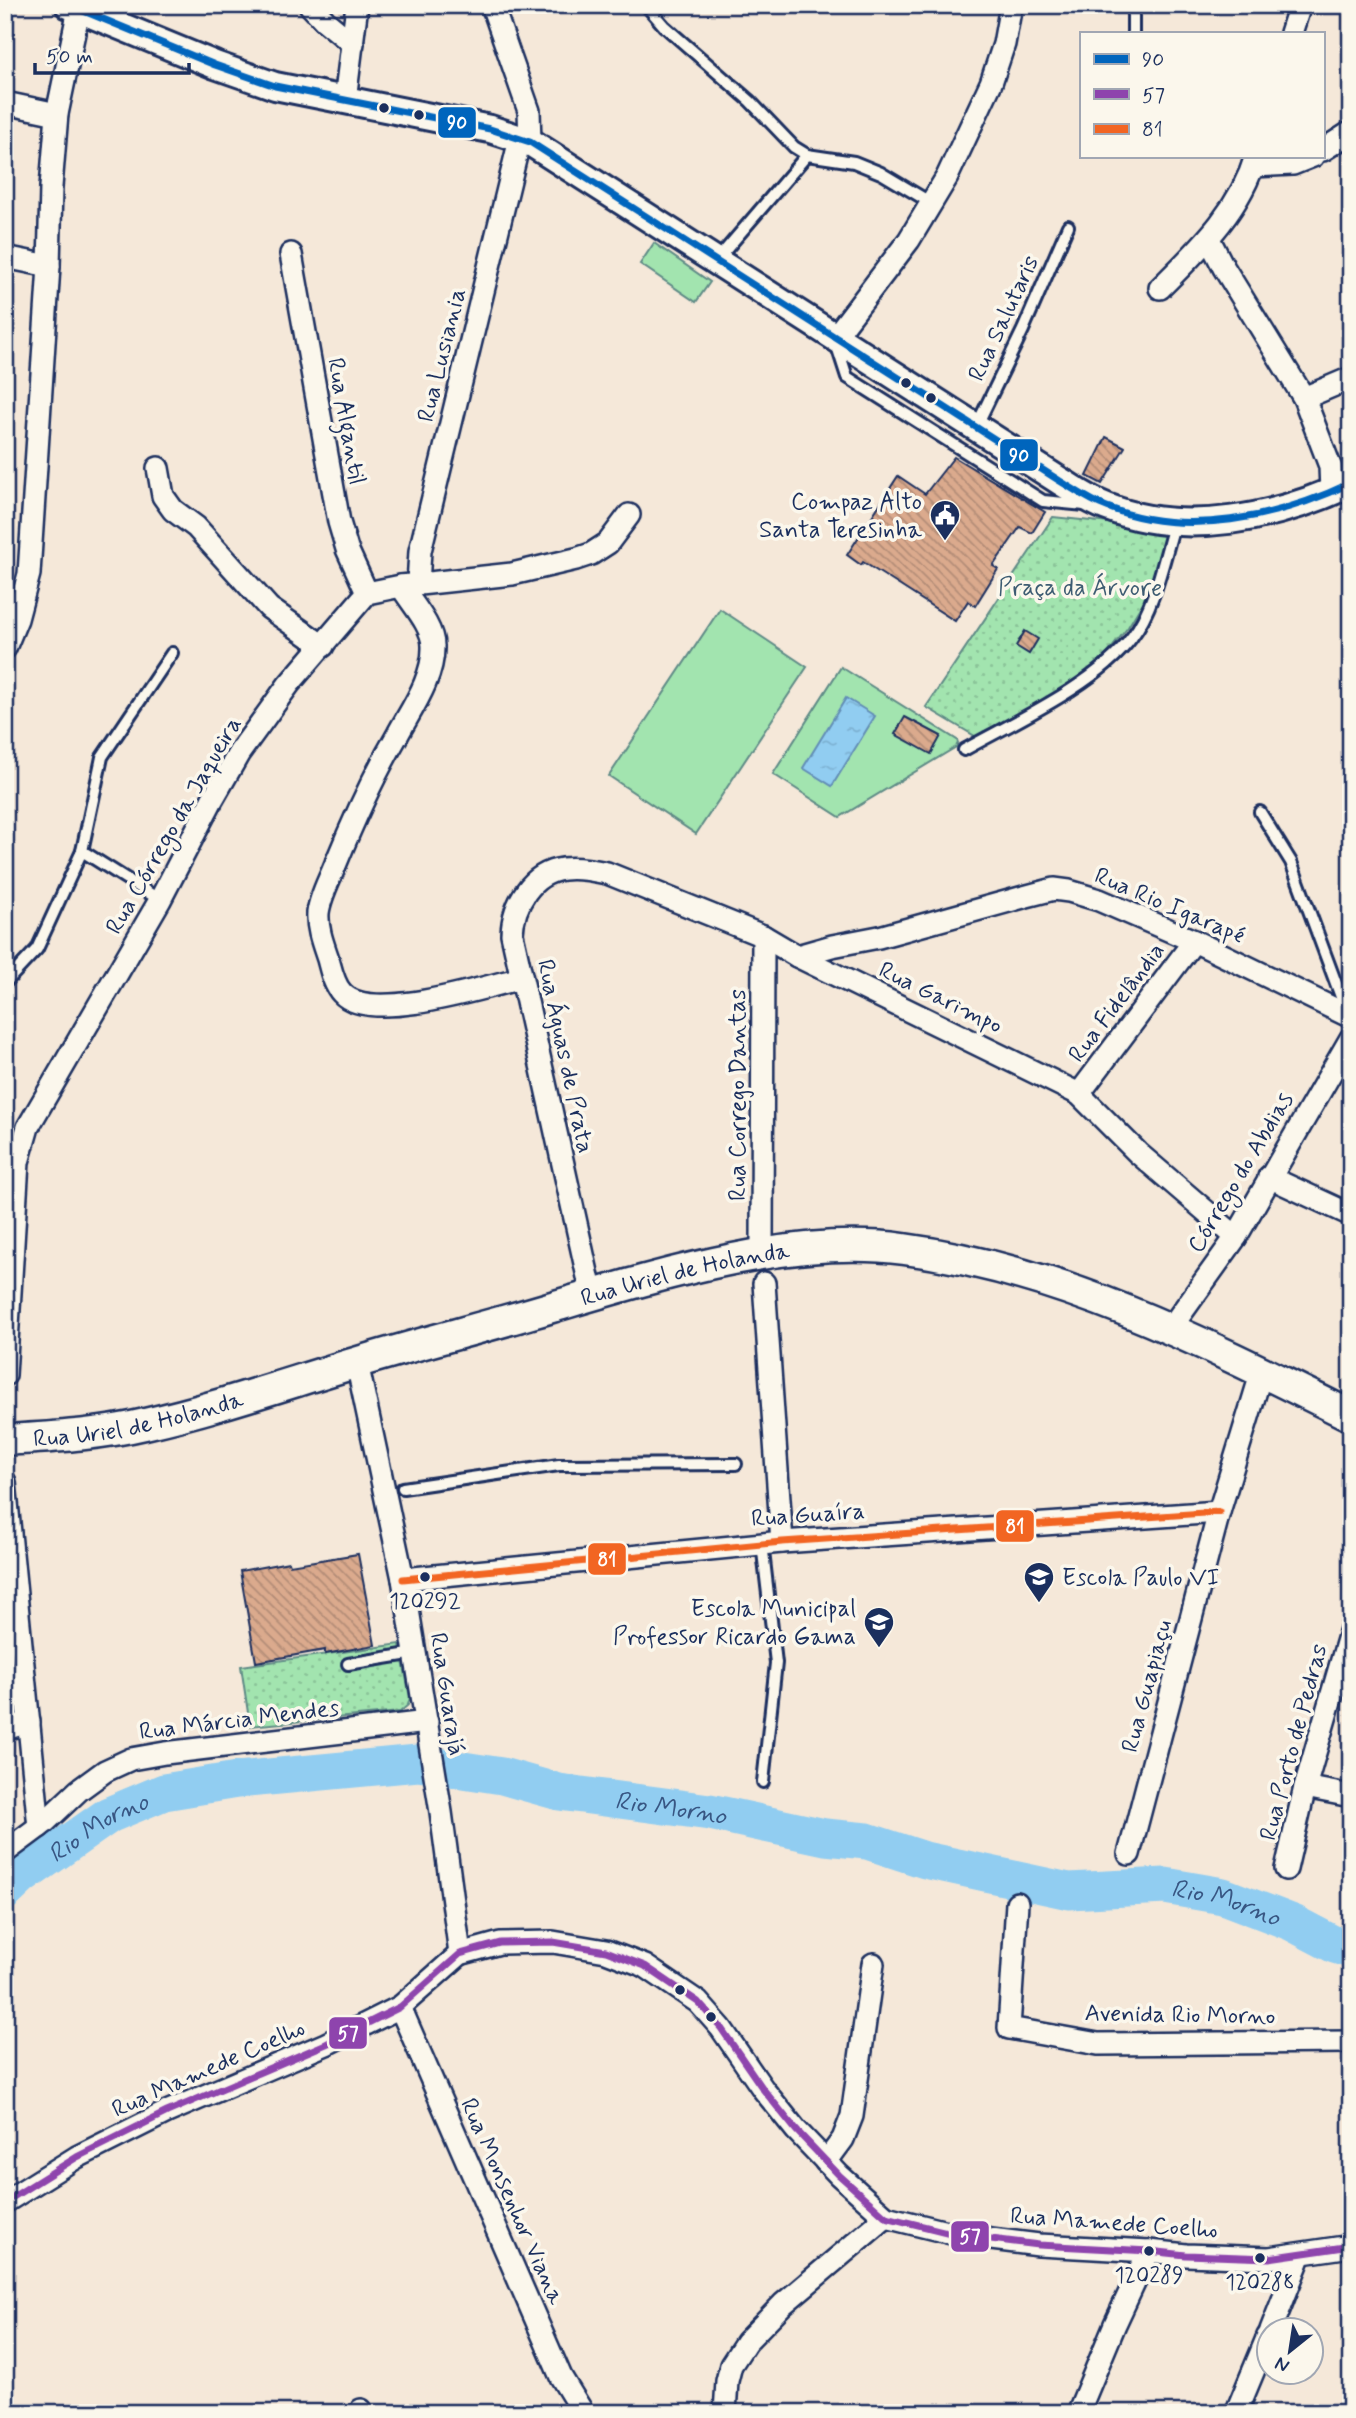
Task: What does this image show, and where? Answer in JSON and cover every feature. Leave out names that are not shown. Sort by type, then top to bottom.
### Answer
[{"type":"main road","name":"Rua Uriel de Holanda","points":[[5,1440],[79,1436],[143,1425],[250,1397],[357,1363],[652,1279],[763,1269],[848,1246],[902,1248],[965,1260],[1049,1282],[1170,1329],[1351,1416]]},
{"type":"street","points":[[310,5],[353,44]]},
{"type":"street","points":[[345,100],[357,5]]},
{"type":"street","name":"Rua Lusiania","points":[[410,585],[525,141],[528,111],[492,5]]},
{"type":"street","points":[[835,337],[933,204],[992,83],[1004,44],[1011,5]]},
{"type":"street","points":[[1291,32],[1300,5]]},
{"type":"street","points":[[5,648],[17,619],[29,574],[49,266],[51,187],[57,114],[74,7],[215,65],[275,86],[490,129],[525,141],[717,260],[1060,481],[1105,507],[1134,515],[1175,522],[1231,520],[1279,510],[1341,487],[1304,398],[1209,239]]},
{"type":"street","points":[[5,103],[57,114]]},
{"type":"street","points":[[1324,149],[1351,132]]},
{"type":"street","points":[[1160,288],[1209,239],[1236,202],[1254,161],[1293,164],[1308,158]]},
{"type":"street","name":"Rua Algantil","points":[[291,254],[338,522],[367,593]]},
{"type":"street","points":[[5,257],[49,266]]},
{"type":"street","points":[[1304,398],[1351,378]]},
{"type":"street","points":[[158,468],[163,496],[173,510],[197,527],[269,608],[323,646]]},
{"type":"street","points":[[367,593],[410,585],[512,574],[591,554],[608,543],[629,515]]},
{"type":"street","points":[[410,585],[433,645],[429,671],[417,701],[394,740],[348,836],[318,911],[320,936],[334,979],[342,993],[353,1002],[363,1005],[383,1006],[431,1000],[522,978]]},
{"type":"street","name":"Rua Córrego da Jaqueira","points":[[5,1375],[18,1162],[28,1127],[160,900],[239,753],[289,684],[367,593]]},
{"type":"street","name":"Rua Águas de Prata","points":[[583,869],[562,869],[547,874],[533,884],[517,906],[513,916],[512,934],[592,1296]]},
{"type":"street","name":"Rua Garimpo","points":[[583,869],[607,873],[633,882],[763,936],[797,956],[1079,1094],[1138,1153],[1236,1237]]},
{"type":"street","name":"Rua Rio Igarapé","points":[[797,956],[879,937],[1054,889],[1099,900],[1194,941],[1350,1016]]},
{"type":"street","name":"Rua Corrego Dantas","points":[[763,936],[763,1269],[772,1542]]},
{"type":"street","name":"Rua Fidelândia","points":[[1079,1094],[1194,941]]},
{"type":"street","name":"Córrego do Abdias","points":[[1170,1329],[1236,1237],[1351,1038]]},
{"type":"street","points":[[1269,1177],[1351,1215]]},
{"type":"street","name":"Rua Guarajá","points":[[357,1363],[394,1489],[403,1579],[442,1812],[460,1954]]},
{"type":"street","name":"Rua Guapiaçu","points":[[1129,1854],[1219,1512],[1262,1371]]},
{"type":"street","points":[[5,1482],[39,1827]]},
{"type":"street","name":"Rua Guaíra","points":[[403,1579],[772,1542],[1219,1512]]},
{"type":"street","name":"Rua Porto de Pedras","points":[[1286,1869],[1305,1787],[1351,1629]]},
{"type":"street","points":[[5,1729],[29,1722]]},
{"type":"street","name":"Rua Márcia Mendes","points":[[5,1852],[39,1827],[79,1790],[105,1771],[131,1759],[427,1722]]},
{"type":"street","points":[[1305,1787],[1351,1796]]},
{"type":"street","name":"Avenida Rio Morno","points":[[1017,1903],[1009,2028],[1098,2044],[1351,2042]]},
{"type":"street","name":"Rua Mamede Coelho","points":[[5,2202],[77,2157],[167,2112],[326,2044],[400,2007],[460,1954],[500,1943],[553,1942],[606,1951],[645,1966],[698,2002],[721,2028],[763,2089],[796,2130],[826,2162],[886,2217],[972,2237],[1039,2245],[1243,2258],[1269,2258],[1351,2246]]},
{"type":"street","points":[[826,2162],[843,2139],[852,2116],[873,1964]]},
{"type":"street","name":"Rua Monsenhor Viana","points":[[400,2007],[561,2377],[583,2413]]},
{"type":"street","points":[[725,2413],[731,2365],[747,2342],[783,2304],[886,2217]]},
{"type":"street","points":[[1078,2413],[1149,2251]]},
{"type":"street","points":[[1277,2316],[1301,2254]]},
{"type":"street","points":[[1236,2413],[1254,2371]]},
{"type":"lane","points":[[646,5],[664,26],[750,100],[794,147],[807,155],[853,162],[881,173],[933,204]]},
{"type":"lane","points":[[1133,5],[1133,32]]},
{"type":"lane","points":[[717,260],[807,155]]},
{"type":"lane","name":"Rua Salutaris","points":[[976,427],[1023,330],[1068,226]]},
{"type":"lane","points":[[835,337],[847,377],[1043,501],[1105,507]]},
{"type":"lane","points":[[964,750],[1088,679],[1132,638],[1147,611],[1175,522]]},
{"type":"lane","points":[[5,983],[37,949],[82,851],[103,757],[172,653]]},
{"type":"lane","points":[[1260,811],[1291,862],[1350,1016]]},
{"type":"lane","points":[[82,851],[160,900]]},
{"type":"lane","points":[[394,1489],[559,1465],[736,1464]]},
{"type":"lane","points":[[763,1782],[776,1663],[772,1542]]},
{"type":"lane","points":[[348,1664],[415,1653]]},
{"type":"green space","points":[[654,243],[710,282],[696,302],[640,264]]},
{"type":"green space","name":"Praça da Árvore","points":[[1053,517],[1167,529],[1153,586],[1128,627],[1101,662],[1082,677],[980,739],[926,707]]},
{"type":"green space","points":[[720,609],[807,667],[696,834],[609,776]]},
{"type":"green space","points":[[841,667],[958,743],[956,747],[840,817],[773,774]]},
{"type":"green space","points":[[400,1644],[410,1698],[408,1705],[400,1712],[250,1726],[241,1666]]},
{"type":"water","points":[[846,698],[875,716],[832,786],[803,768]]},
{"type":"building","points":[[1106,437],[1125,447],[1102,484],[1087,476]]},
{"type":"building","points":[[954,457],[1045,512],[1032,533],[1020,527],[993,566],[998,569],[975,606],[968,601],[955,621],[863,562],[861,565],[847,555],[898,476],[925,494]]},
{"type":"building","points":[[1025,631],[1038,639],[1029,654],[1016,646]]},
{"type":"building","points":[[905,717],[941,736],[931,754],[895,734]]},
{"type":"building","points":[[358,1554],[375,1645],[325,1654],[325,1650],[256,1662],[240,1571]]},
{"type":"waterway","name":"Rio Morno","points":[[5,1892],[22,1876],[109,1815],[164,1792],[237,1780],[418,1763],[502,1776],[559,1792],[710,1812],[825,1837],[867,1841],[925,1860],[1069,1891],[1165,1886],[1223,1896],[1293,1923],[1335,1945],[1351,1950]]},
{"type":"transit line","name":"90","points":[[69,5],[215,65],[275,86],[490,129],[530,142],[1060,481],[1107,507],[1168,521],[1231,520],[1293,506],[1351,483]]},
{"type":"transit line","name":"81","points":[[403,1579],[782,1542],[1219,1512]]},
{"type":"transit line","name":"57","points":[[5,2202],[77,2157],[167,2112],[326,2044],[400,2007],[460,1954],[500,1943],[553,1942],[606,1951],[645,1966],[698,2002],[721,2028],[763,2089],[796,2130],[839,2175],[886,2217],[959,2235],[1039,2245],[1186,2255],[1269,2258],[1351,2246]]},
{"type":"place","name":"Compaz Alto Santa Teresinha","points":[[945,542]]},
{"type":"place","name":"120292","points":[[425,1577]]},
{"type":"place","name":"Escola Paulo VI","points":[[1039,1604]]},
{"type":"place","name":"Escola Municipal Professor Ricardo Gama","points":[[879,1649]]},
{"type":"place","name":"120289","points":[[1149,2251]]},
{"type":"place","name":"120288","points":[[1260,2258]]}]
